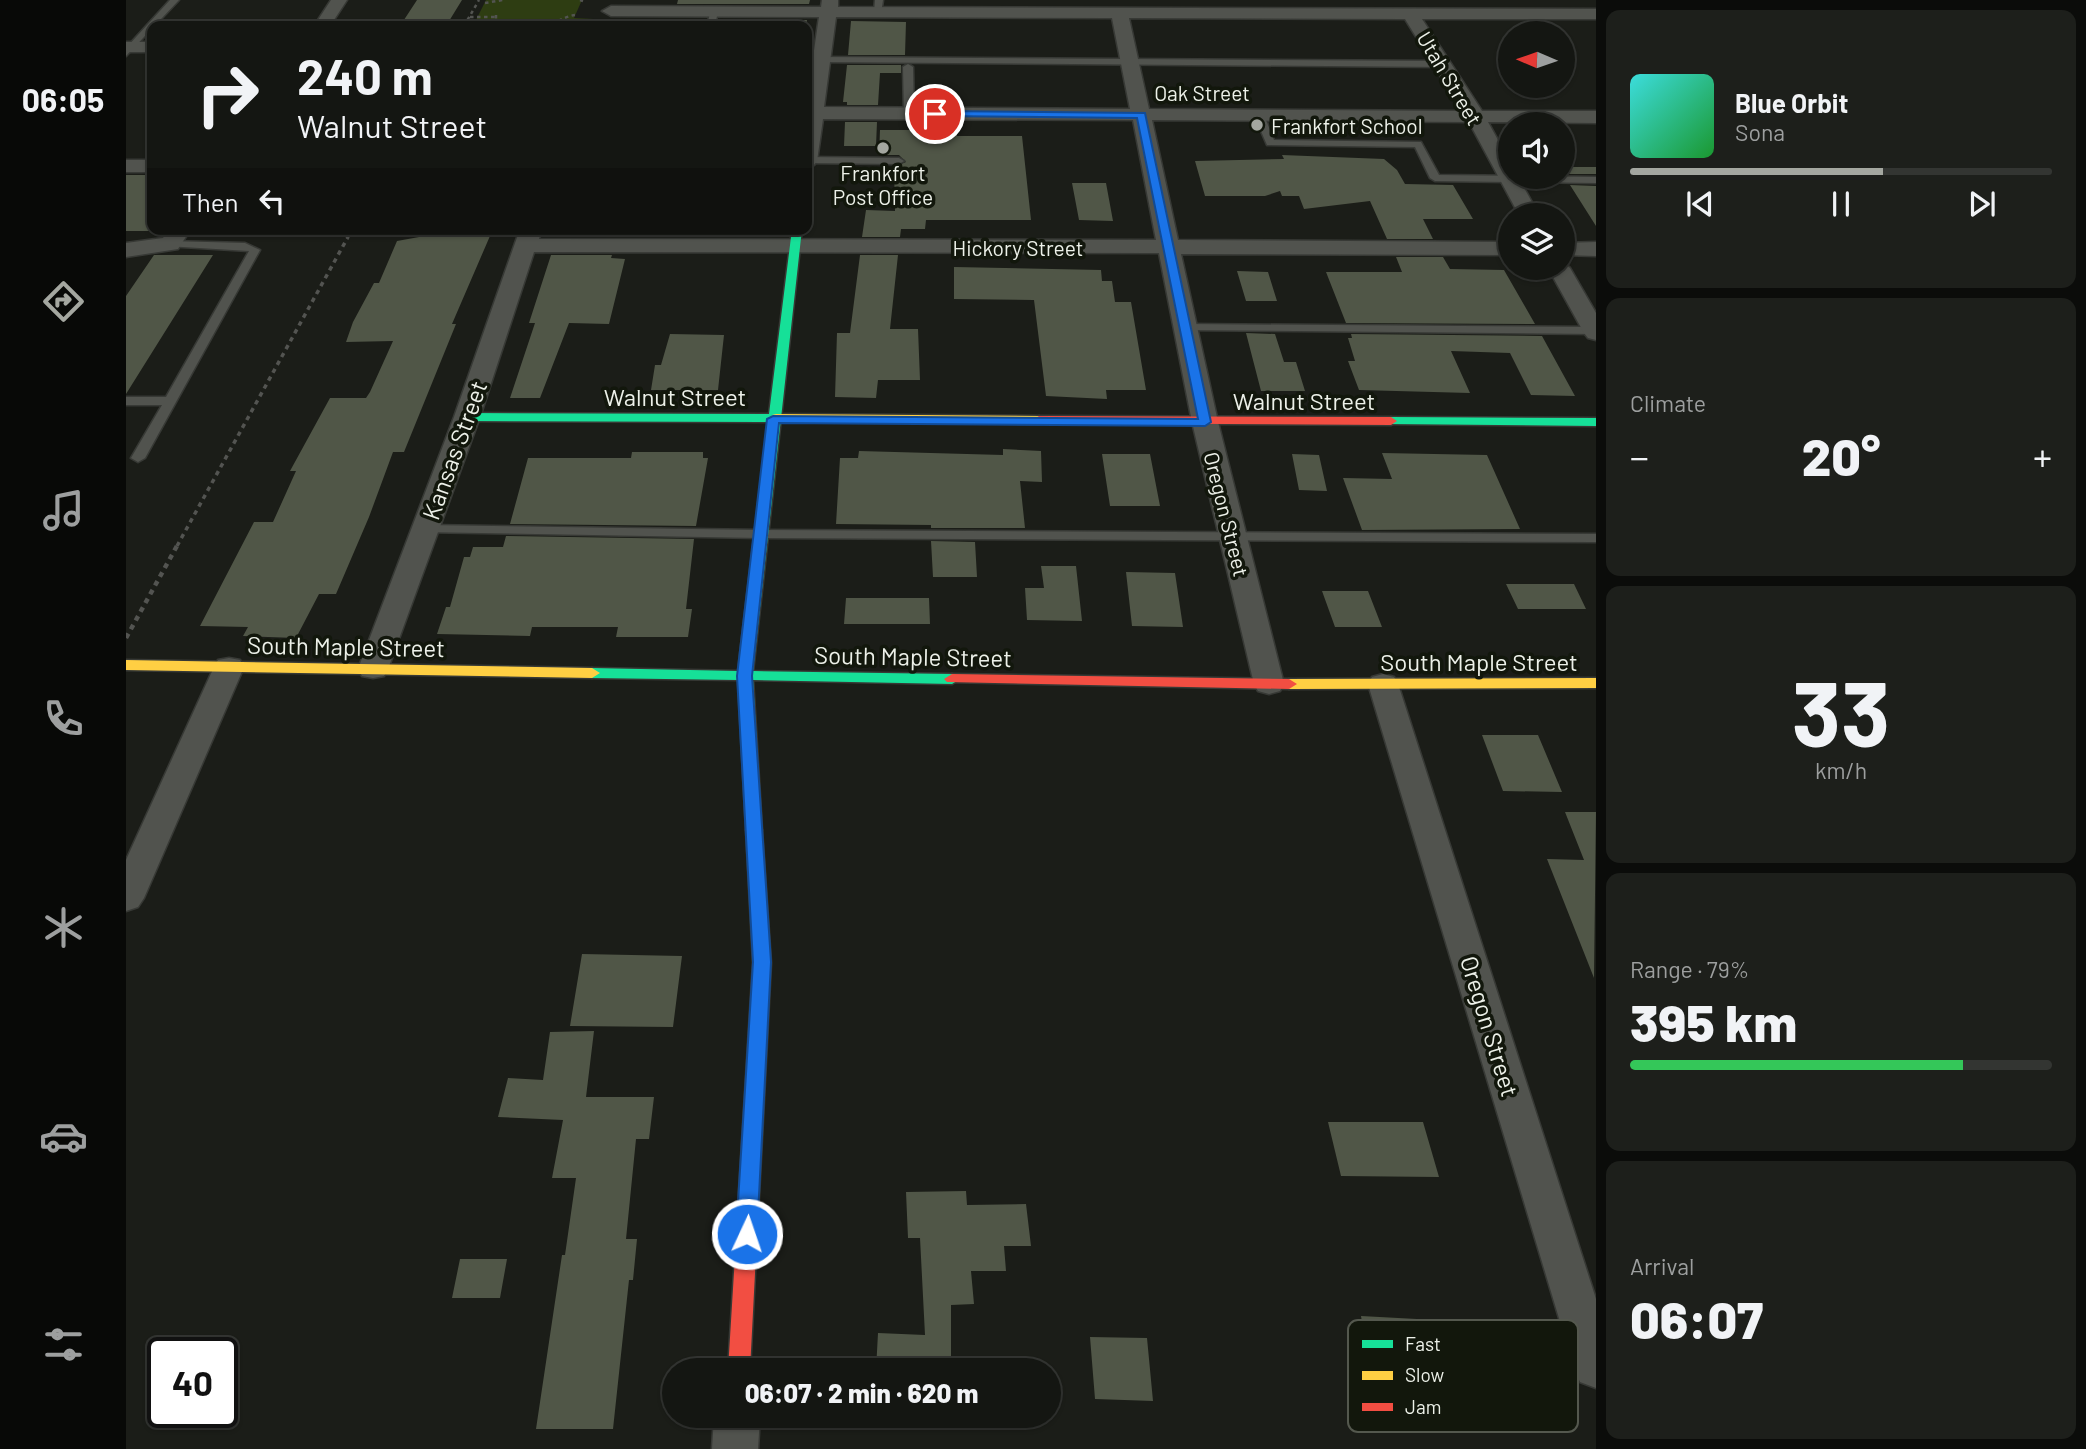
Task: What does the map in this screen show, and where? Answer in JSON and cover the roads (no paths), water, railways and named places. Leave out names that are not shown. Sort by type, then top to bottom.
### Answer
[{"type":"street","points":[[325,21],[339,0]]},
{"type":"street","points":[[812,101],[830,6]]},
{"type":"street","points":[[611,12],[713,19],[830,6],[1120,14],[1331,7],[1411,14],[1596,14]]},
{"type":"street","name":"Oregon Street","points":[[1120,14],[1205,422],[1269,684]]},
{"type":"street","name":"Utah Street","points":[[1411,14],[1498,158]]},
{"type":"street","points":[[128,49],[147,47]]},
{"type":"street","name":"Oak Street","points":[[812,113],[1596,117]]},
{"type":"street","points":[[126,166],[147,166]]},
{"type":"street","points":[[126,250],[175,237]]},
{"type":"street","name":"Hickory Street","points":[[528,237],[796,238],[1170,247],[1498,248]]},
{"type":"street","name":"Kansas Street","points":[[373,669],[467,417],[528,237]]},
{"type":"street","points":[[740,1358],[762,962],[744,676],[796,238]]},
{"type":"street","points":[[1575,249],[1596,249]]},
{"type":"street","points":[[1566,280],[1595,332]]},
{"type":"street","name":"Walnut Street","points":[[467,417],[1596,422]]},
{"type":"street","name":"South Maple Street","points":[[126,664],[1269,684],[1596,683]]},
{"type":"street","points":[[126,898],[229,667]]},
{"type":"street","name":"Oregon Street","points":[[1383,684],[1596,1367]]},
{"type":"street","points":[[735,1449],[736,1428]]},
{"type":"lane","points":[[154,21],[174,0]]},
{"type":"lane","points":[[128,49],[147,29]]},
{"type":"lane","points":[[819,57],[1443,64]]},
{"type":"lane","points":[[908,67],[909,114]]},
{"type":"lane","points":[[1259,116],[1270,143],[1418,144],[1435,178],[1498,179]]},
{"type":"lane","points":[[812,160],[900,161]]},
{"type":"lane","points":[[1575,180],[1596,180]]},
{"type":"lane","points":[[138,458],[255,250],[246,246],[175,237]]},
{"type":"lane","points":[[1186,328],[1595,332]]},
{"type":"lane","points":[[126,401],[169,401]]},
{"type":"lane","points":[[425,529],[760,534],[1596,538]]},
{"type":"place","name":"Frankfort School","points":[[1257,125]]},
{"type":"place","name":"Frankfort Post Office","points":[[883,148]]}]
